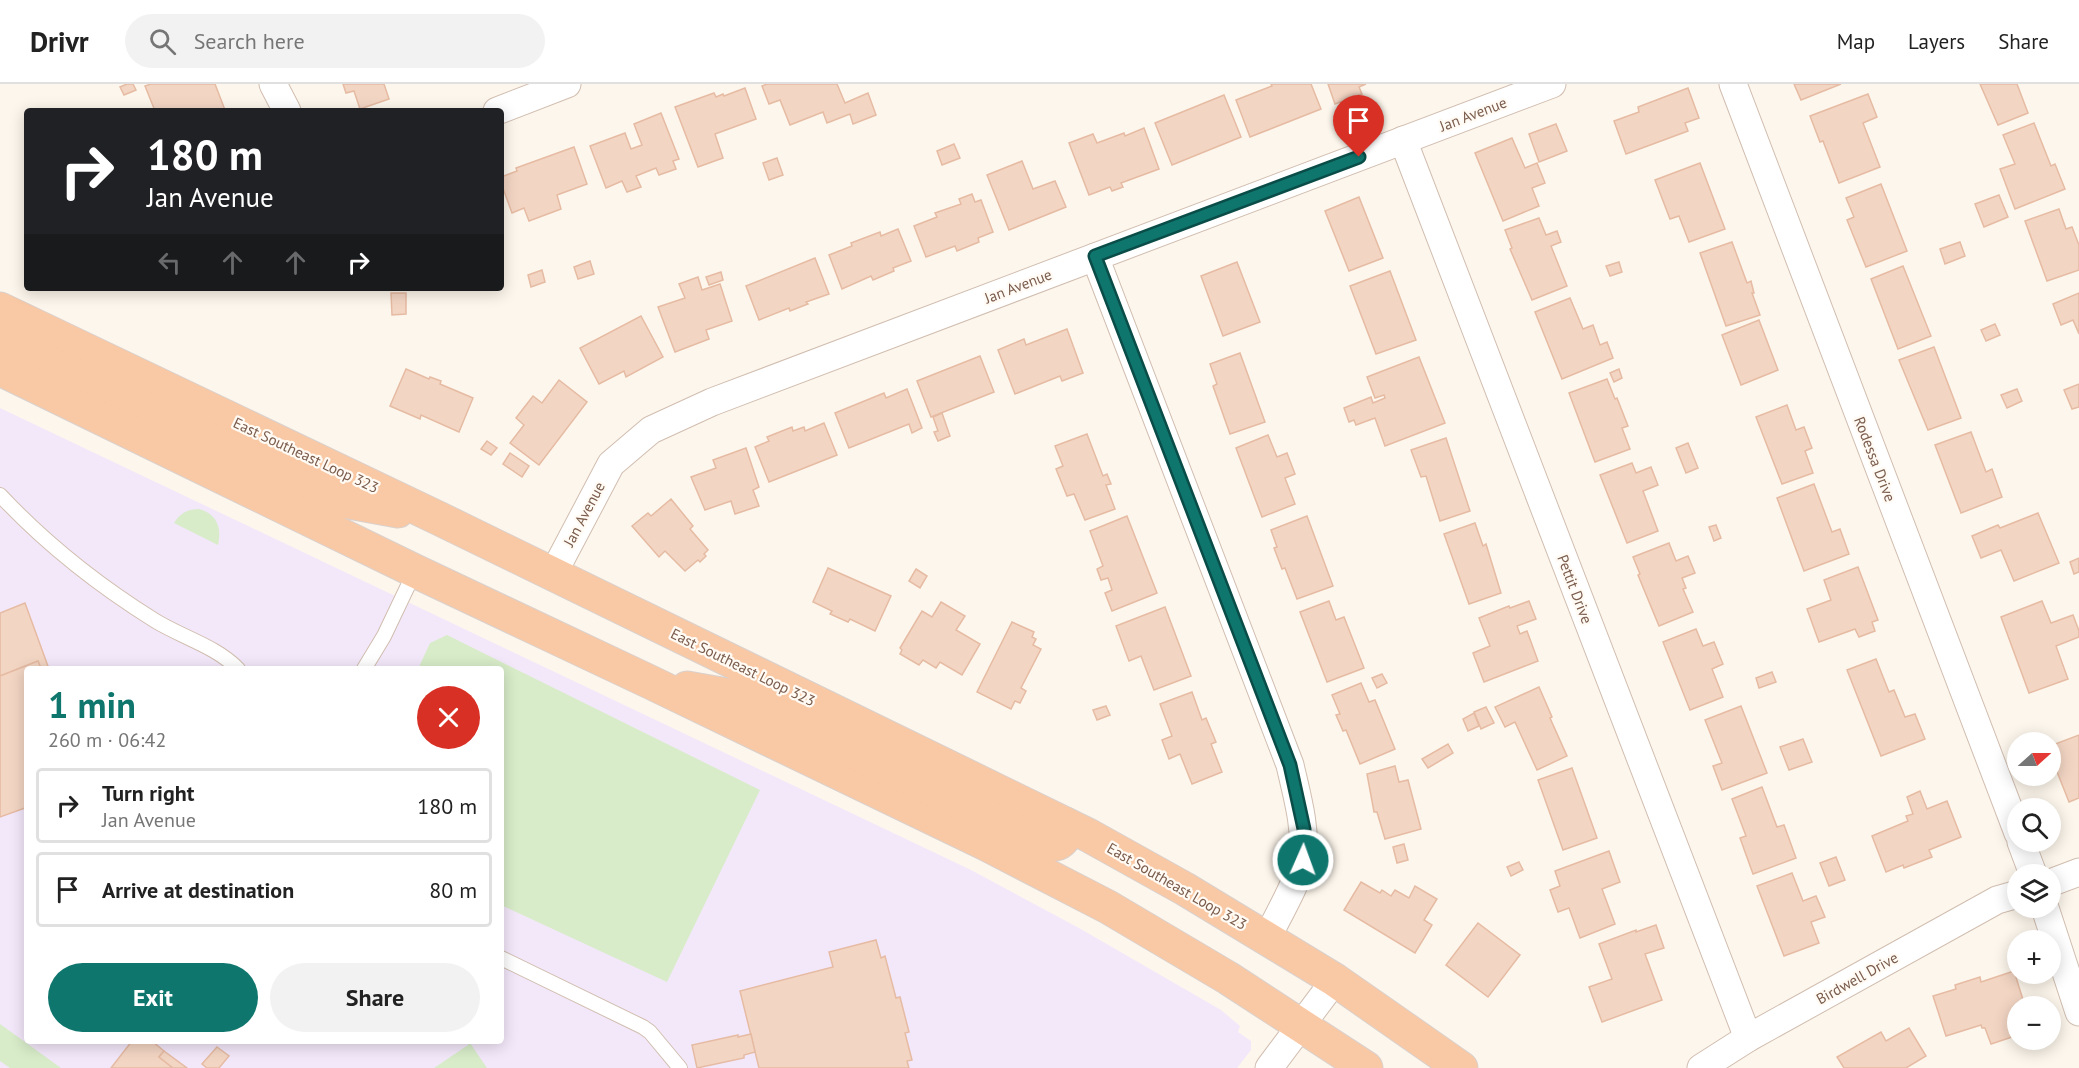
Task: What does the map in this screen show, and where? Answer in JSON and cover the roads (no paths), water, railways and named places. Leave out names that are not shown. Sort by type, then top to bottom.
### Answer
[{"type":"highway","name":"East Southeast Loop 323","points":[[0,309],[438,518],[1065,824],[1175,884],[1267,938],[1335,980],[1461,1068]]},
{"type":"highway","points":[[0,339],[338,500],[438,518]]},
{"type":"highway","points":[[0,369],[415,571],[986,844],[1108,907],[1228,978],[1366,1068]]},
{"type":"highway","points":[[650,682],[738,697],[1051,846],[1065,839],[1067,832],[1065,824]]},
{"type":"street","points":[[273,84],[285,108]]},
{"type":"street","points":[[504,108],[567,84]]},
{"type":"street","name":"Jan Avenue","points":[[553,574],[611,464],[651,430],[712,402],[1552,84]]},
{"type":"street","name":"Rodessa Drive","points":[[1732,84],[2007,804]]},
{"type":"street","name":"Pettit Drive","points":[[1403,141],[1748,1038]]},
{"type":"street","points":[[1095,256],[1290,765],[1304,829],[1303,860],[1291,891],[1267,938]]},
{"type":"street","points":[[2061,879],[2079,872]]},
{"type":"street","name":"Birdwell Drive","points":[[1701,1068],[1748,1038],[1997,900],[2007,897]]},
{"type":"street","points":[[2048,918],[2079,1012]]},
{"type":"street","points":[[1269,1068],[1335,980]]},
{"type":"lane","points":[[0,495],[39,535],[121,597],[155,621],[226,658],[235,666]]},
{"type":"lane","points":[[366,666],[384,636],[415,571]]},
{"type":"lane","points":[[504,959],[643,1027],[650,1032],[680,1068]]}]
